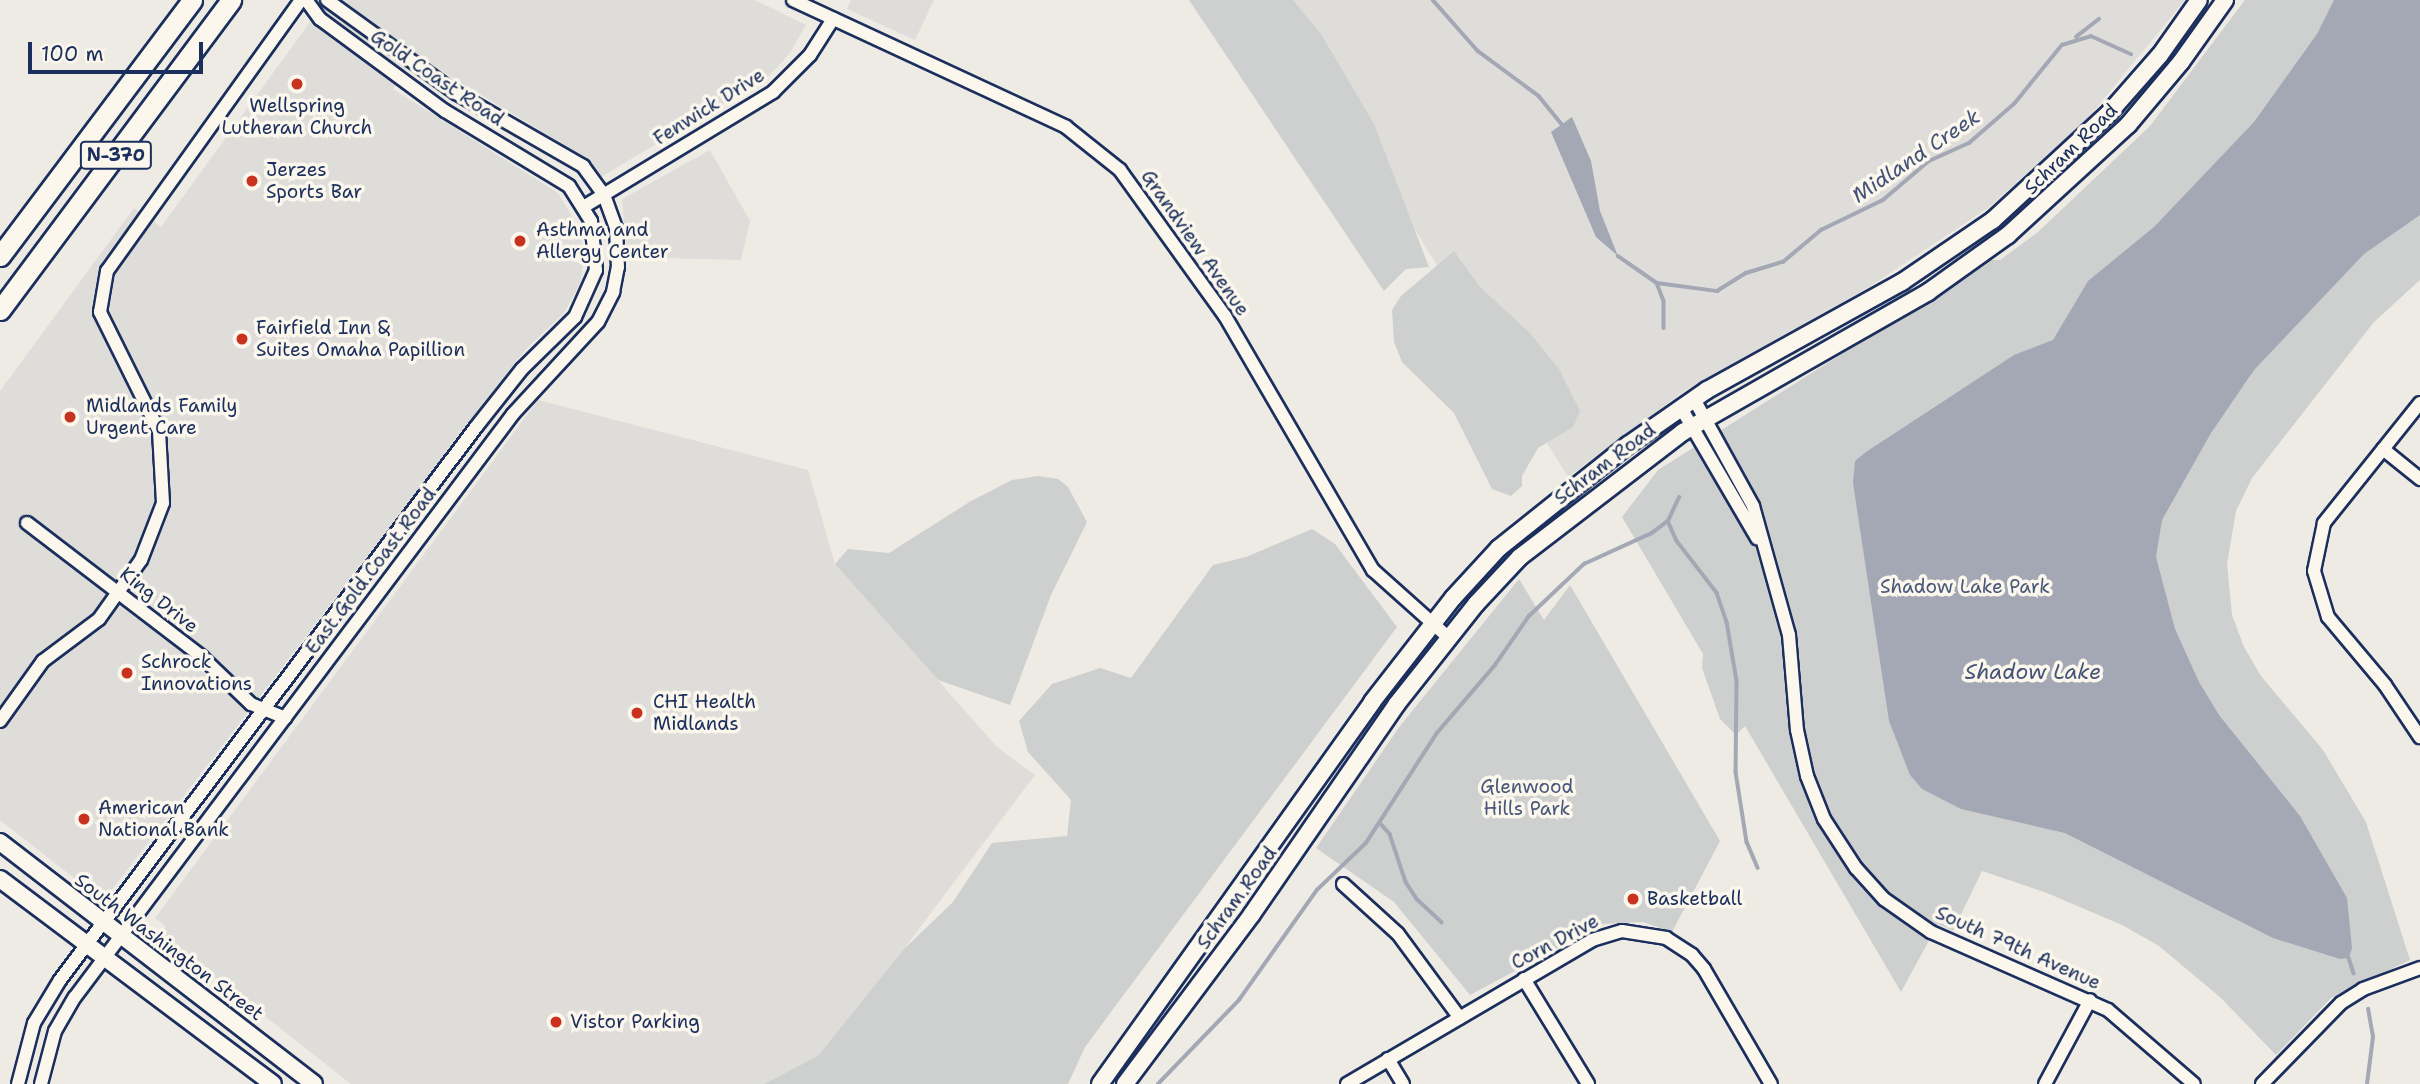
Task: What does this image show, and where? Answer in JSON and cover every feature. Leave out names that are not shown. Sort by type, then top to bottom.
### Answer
[{"type":"highway","name":"N-370","points":[[0,256],[192,0]]},
{"type":"highway","name":"N-370","points":[[0,310],[231,0]]},
{"type":"main road","name":"Schram Road","points":[[1100,1084],[1432,624],[1517,533],[1687,403],[1902,282],[1993,220],[2109,113],[2160,55],[2199,0]]},
{"type":"main road","name":"Schram Road","points":[[1125,1084],[1449,638],[1520,557],[1699,422],[1919,297],[2008,235],[2128,125],[2181,62],[2225,0]]},
{"type":"main road","name":"South Washington Street","points":[[0,842],[314,1084]]},
{"type":"main road","points":[[0,854],[41,885],[56,887]]},
{"type":"main road","points":[[0,879],[273,1084]]},
{"type":"street","name":"Gold Coast Road","points":[[304,0],[320,19],[445,111],[555,174],[585,206]]},
{"type":"street","points":[[0,720],[43,661],[92,626],[118,592],[151,542],[165,484],[163,445],[155,417],[104,327],[100,300],[107,271],[304,0]]},
{"type":"street","name":"Gold Coast Road","points":[[327,0],[456,93],[572,157],[604,195]]},
{"type":"street","name":"Grandview Avenue","points":[[793,0],[1066,127],[1121,170],[1225,316],[1373,570],[1449,638]]},
{"type":"street","name":"Fenwick Drive","points":[[585,206],[773,92],[810,55],[833,19]]},
{"type":"street","name":"East Gold Coast Road","points":[[41,1084],[55,1031],[104,958],[494,440],[546,374],[598,322],[613,292],[618,244],[604,195]]},
{"type":"street","name":"East Gold Coast Road","points":[[18,1084],[34,1023],[87,944],[476,427],[522,369],[584,304],[598,251],[585,206]]},
{"type":"street","name":"South 79th Avenue","points":[[1687,403],[1768,556],[1789,635],[1797,730],[1807,776],[1824,819],[1856,869],[1884,899],[1931,932],[2090,1000],[2138,1032],[2194,1084]]},
{"type":"street","points":[[2420,403],[2324,523],[2314,558],[2316,584],[2328,617],[2385,685],[2420,737]]},
{"type":"street","points":[[476,427],[494,440]]},
{"type":"street","points":[[2383,449],[2420,480]]},
{"type":"street","name":"King Drive","points":[[27,523],[202,657],[263,713],[275,732]]},
{"type":"street","name":"King Drive","points":[[263,713],[285,718]]},
{"type":"street","points":[[1343,884],[1406,943],[1460,1018]]},
{"type":"street","name":"Corn Drive","points":[[1347,1084],[1524,979],[1608,933],[1637,931],[1666,937],[1704,969],[1771,1084]]},
{"type":"street","points":[[2262,1084],[2341,1003],[2402,975],[2420,970]]},
{"type":"street","points":[[1524,979],[1588,1084]]},
{"type":"street","points":[[2045,1084],[2090,1000]]},
{"type":"street","points":[[1388,1059],[1403,1084]]},
{"type":"shaded area","points":[[326,0],[755,0],[806,25],[790,53],[768,77],[601,177],[563,144],[415,55],[393,89],[558,193],[580,230],[584,257],[580,284],[564,313],[525,350],[111,891],[93,893],[0,820],[0,391],[134,208],[161,227]]},
{"type":"shaded area","points":[[851,0],[934,0],[915,40],[847,9]]},
{"type":"shaded area","points":[[1214,0],[2185,0],[2088,118],[1988,208],[1869,287],[1687,389],[1568,477],[1326,86]]},
{"type":"shaded area","points":[[710,150],[750,221],[741,260],[627,257],[622,199]]},
{"type":"shaded area","name":"CHI Health Midlands","points":[[538,400],[808,470],[835,564],[997,747],[1035,775],[802,1084],[351,1084],[160,934],[166,926],[155,918]]},
{"type":"green space","points":[[1189,0],[1293,0],[1321,34],[1374,124],[1429,267],[1406,269],[1384,291]]},
{"type":"green space","name":"Shadow Lake Park","points":[[2245,0],[2420,0],[2420,280],[2374,322],[2252,478],[2236,511],[2227,564],[2232,615],[2244,647],[2261,676],[2323,750],[2366,822],[2410,960],[2331,998],[2276,1055],[2221,998],[2159,946],[2122,925],[2047,893],[1982,871],[1953,931],[1938,924],[1901,992],[1745,726],[1736,735],[1720,719],[1702,668],[1703,654],[1622,517],[1658,470],[1991,260],[2000,260],[2038,232],[2150,126]]},
{"type":"green space","points":[[1454,251],[1480,287],[1529,332],[1559,369],[1580,411],[1573,427],[1538,448],[1522,476],[1522,486],[1511,496],[1492,489],[1454,413],[1402,362],[1394,342],[1392,310],[1401,296]]},
{"type":"green space","points":[[1038,476],[1058,479],[1068,487],[1087,522],[1051,595],[1010,705],[938,680],[835,564],[848,549],[889,553],[971,501],[1012,480]]},
{"type":"green space","points":[[1312,529],[1335,544],[1397,627],[1085,1047],[1068,1084],[764,1084],[818,1056],[904,949],[953,902],[992,843],[1067,836],[1071,800],[1028,752],[1019,721],[1052,684],[1100,668],[1131,678],[1213,565],[1246,557]]},
{"type":"green space","name":"Glenwood Hills Park","points":[[1519,579],[1544,620],[1570,585],[1720,841],[1672,932],[1643,922],[1602,924],[1470,995],[1394,902],[1316,848],[1400,726]]},
{"type":"water","name":"Shadow Lake","points":[[2334,0],[2420,0],[2420,215],[2364,254],[2254,370],[2211,433],[2162,520],[2156,557],[2175,629],[2199,682],[2219,715],[2300,816],[2347,898],[2352,948],[2349,958],[2340,959],[2273,938],[2065,833],[1961,809],[1922,789],[1910,775],[1889,721],[1853,483],[1855,461],[1866,452],[2014,355],[2053,340],[2088,281],[2154,227],[2254,122],[2317,34]]},
{"type":"water","points":[[1572,117],[1591,161],[1600,211],[1618,256],[1596,237],[1551,132]]},
{"type":"waterway","name":"Midland Creek","points":[[1433,0],[1478,51],[1539,96],[1562,124]]},
{"type":"waterway","points":[[2076,37],[2099,19]]},
{"type":"waterway","name":"Midland Creek","points":[[1618,256],[1657,283],[1717,291],[1746,273],[1783,262],[1821,230],[1883,200],[1929,161],[1969,143],[2014,104],[2062,45],[2091,36],[2131,54]]},
{"type":"waterway","points":[[1657,283],[1664,301],[1664,328]]},
{"type":"waterway","points":[[1158,1084],[1239,1000],[1317,890],[1366,843],[1437,733],[1495,665],[1529,616],[1584,564],[1652,533],[1668,521],[1679,497]]},
{"type":"waterway","points":[[1668,521],[1677,541],[1717,593],[1727,622],[1737,681],[1736,772],[1747,842],[1758,868]]},
{"type":"waterway","points":[[1380,823],[1390,834],[1406,882],[1417,899],[1442,922]]},
{"type":"waterway","name":"Midland Creek","points":[[2349,958],[2354,973]]},
{"type":"waterway","name":"Midland Creek","points":[[2367,1084],[2373,1037],[2368,1009]]},
{"type":"place","name":"Wellspring Lutheran Church","points":[[297,84]]},
{"type":"place","name":"Jerzes Sports Bar","points":[[252,181]]},
{"type":"place","name":"Asthma and Allergy Center","points":[[520,241]]},
{"type":"place","name":"Fairfield Inn & Suites Omaha Papillion","points":[[242,339]]},
{"type":"place","name":"Midlands Family Urgent Care","points":[[70,417]]},
{"type":"place","name":"Schrock Innovations","points":[[127,673]]},
{"type":"place","name":"CHI Health Midlands","points":[[637,713]]},
{"type":"place","name":"American National Bank","points":[[84,819]]},
{"type":"place","name":"Basketball","points":[[1633,899]]},
{"type":"place","name":"Vistor Parking","points":[[556,1022]]}]
